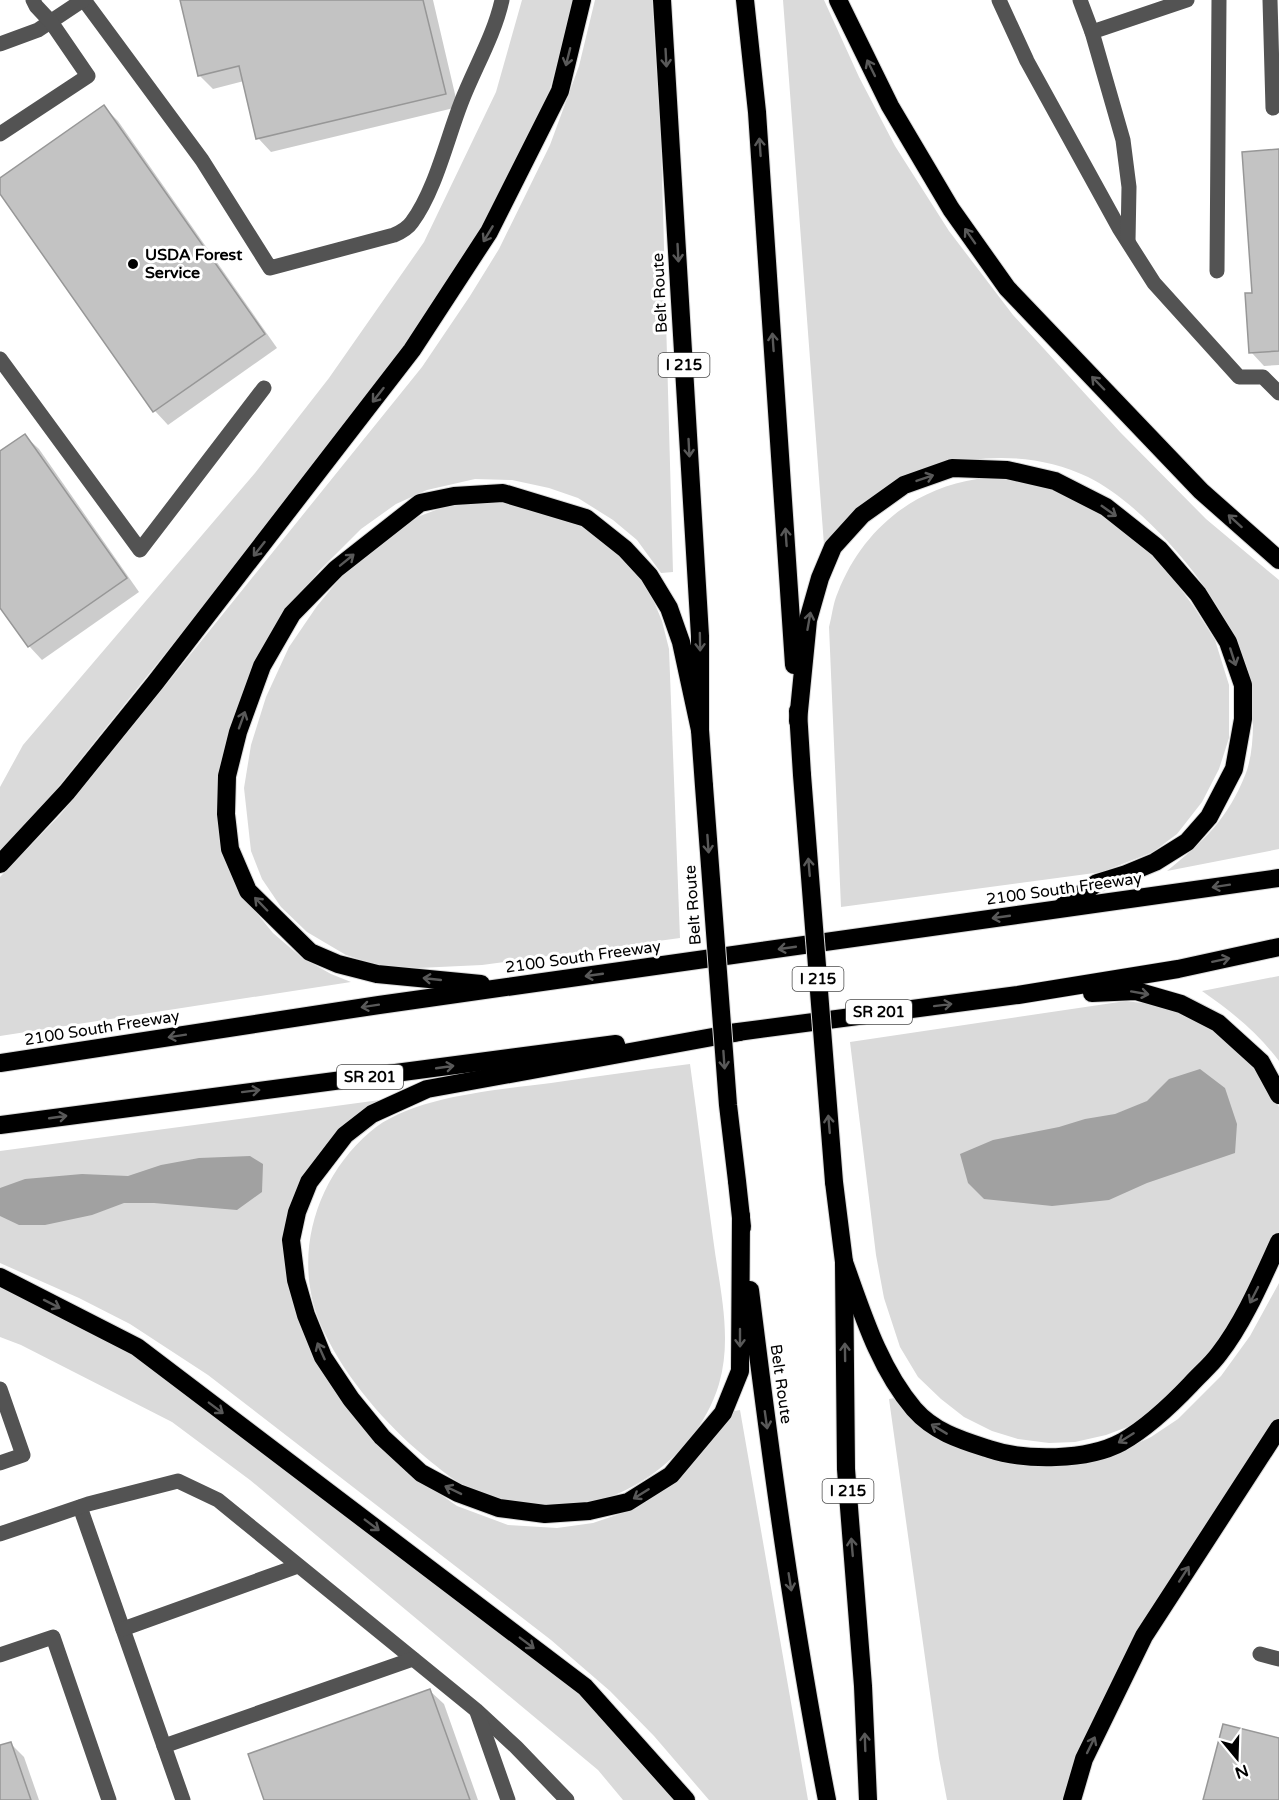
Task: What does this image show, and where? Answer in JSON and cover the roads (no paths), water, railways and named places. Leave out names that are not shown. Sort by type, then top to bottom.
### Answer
[{"type":"highway","points":[[0,864],[67,792],[155,683],[412,350],[489,232],[560,91],[582,0]]},
{"type":"highway","name":"Belt Route","points":[[662,0],[700,624],[700,730],[728,1105],[781,1524],[810,1713],[827,1800]]},
{"type":"highway","name":"I 215","points":[[744,0],[757,112],[802,775],[834,1182],[844,1262],[846,1469],[863,1686],[868,1800]]},
{"type":"highway","points":[[838,0],[890,106],[951,208],[1006,288],[1201,491],[1279,560]]},
{"type":"highway","points":[[798,721],[808,620],[820,578],[833,547],[862,515],[904,485],[952,468],[1007,470],[1055,481],[1106,507],[1159,549],[1198,594],[1228,642],[1242,686],[1243,719],[1234,769],[1209,817],[1187,842],[1155,862],[1097,884],[1059,909]]},
{"type":"highway","points":[[511,987],[377,974],[338,964],[310,952],[248,891],[230,849],[226,814],[227,776],[238,732],[262,666],[292,614],[336,568],[420,503],[454,496],[503,493],[586,519],[625,549],[649,575],[669,608],[681,642],[700,730]]},
{"type":"highway","name":"2100 South Freeway","points":[[0,1063],[379,1005],[1279,878]]},
{"type":"highway","name":"SR 201","points":[[0,1125],[582,1047],[740,1032],[1018,995],[1178,969],[1279,947]]},
{"type":"highway","points":[[1018,995],[1136,991],[1181,1004],[1218,1023],[1261,1062],[1279,1095]]},
{"type":"highway","points":[[740,1032],[427,1089],[372,1114],[345,1135],[309,1182],[297,1212],[291,1240],[296,1280],[306,1315],[323,1357],[351,1399],[382,1437],[421,1473],[458,1492],[499,1508],[545,1514],[589,1511],[628,1502],[671,1475],[723,1413],[740,1371],[741,1216]]},
{"type":"highway","points":[[844,1262],[864,1318],[884,1361],[901,1392],[915,1411],[939,1431],[975,1444],[1005,1454],[1044,1457],[1087,1454],[1121,1442],[1168,1408],[1219,1354],[1254,1297],[1279,1242]]},
{"type":"highway","points":[[0,1277],[136,1347],[575,1680],[593,1695],[686,1800]]},
{"type":"highway","points":[[1072,1800],[1084,1759],[1144,1636],[1279,1428]]},
{"type":"street","points":[[0,134],[88,76],[33,0]]},
{"type":"street","points":[[1,40],[27,35],[84,0],[202,160],[270,268],[394,235],[412,223],[433,180],[502,0]]},
{"type":"street","points":[[999,0],[1027,61],[1154,283],[1239,377],[1263,378],[1279,393]]},
{"type":"street","points":[[1080,0],[1123,140],[1129,187],[1128,241]]},
{"type":"street","points":[[1092,33],[1187,0]]},
{"type":"street","points":[[1217,271],[1219,0]]},
{"type":"street","points":[[1270,0],[1273,108]]},
{"type":"street","points":[[0,359],[140,550],[264,388]]},
{"type":"street","points":[[0,1389],[3,1407],[23,1455],[0,1463]]},
{"type":"street","points":[[0,1534],[80,1507],[178,1481],[218,1500],[476,1710],[516,1747],[567,1800]]},
{"type":"street","points":[[80,1507],[183,1800]]},
{"type":"street","points":[[123,1629],[298,1566]]},
{"type":"street","points":[[0,1654],[52,1637],[109,1800]]},
{"type":"street","points":[[1260,1654],[1279,1659]]},
{"type":"street","points":[[164,1746],[413,1659]]},
{"type":"street","points":[[476,1710],[508,1800]]},
{"type":"place","name":"USDA Forest Service","points":[[133,264]]}]
